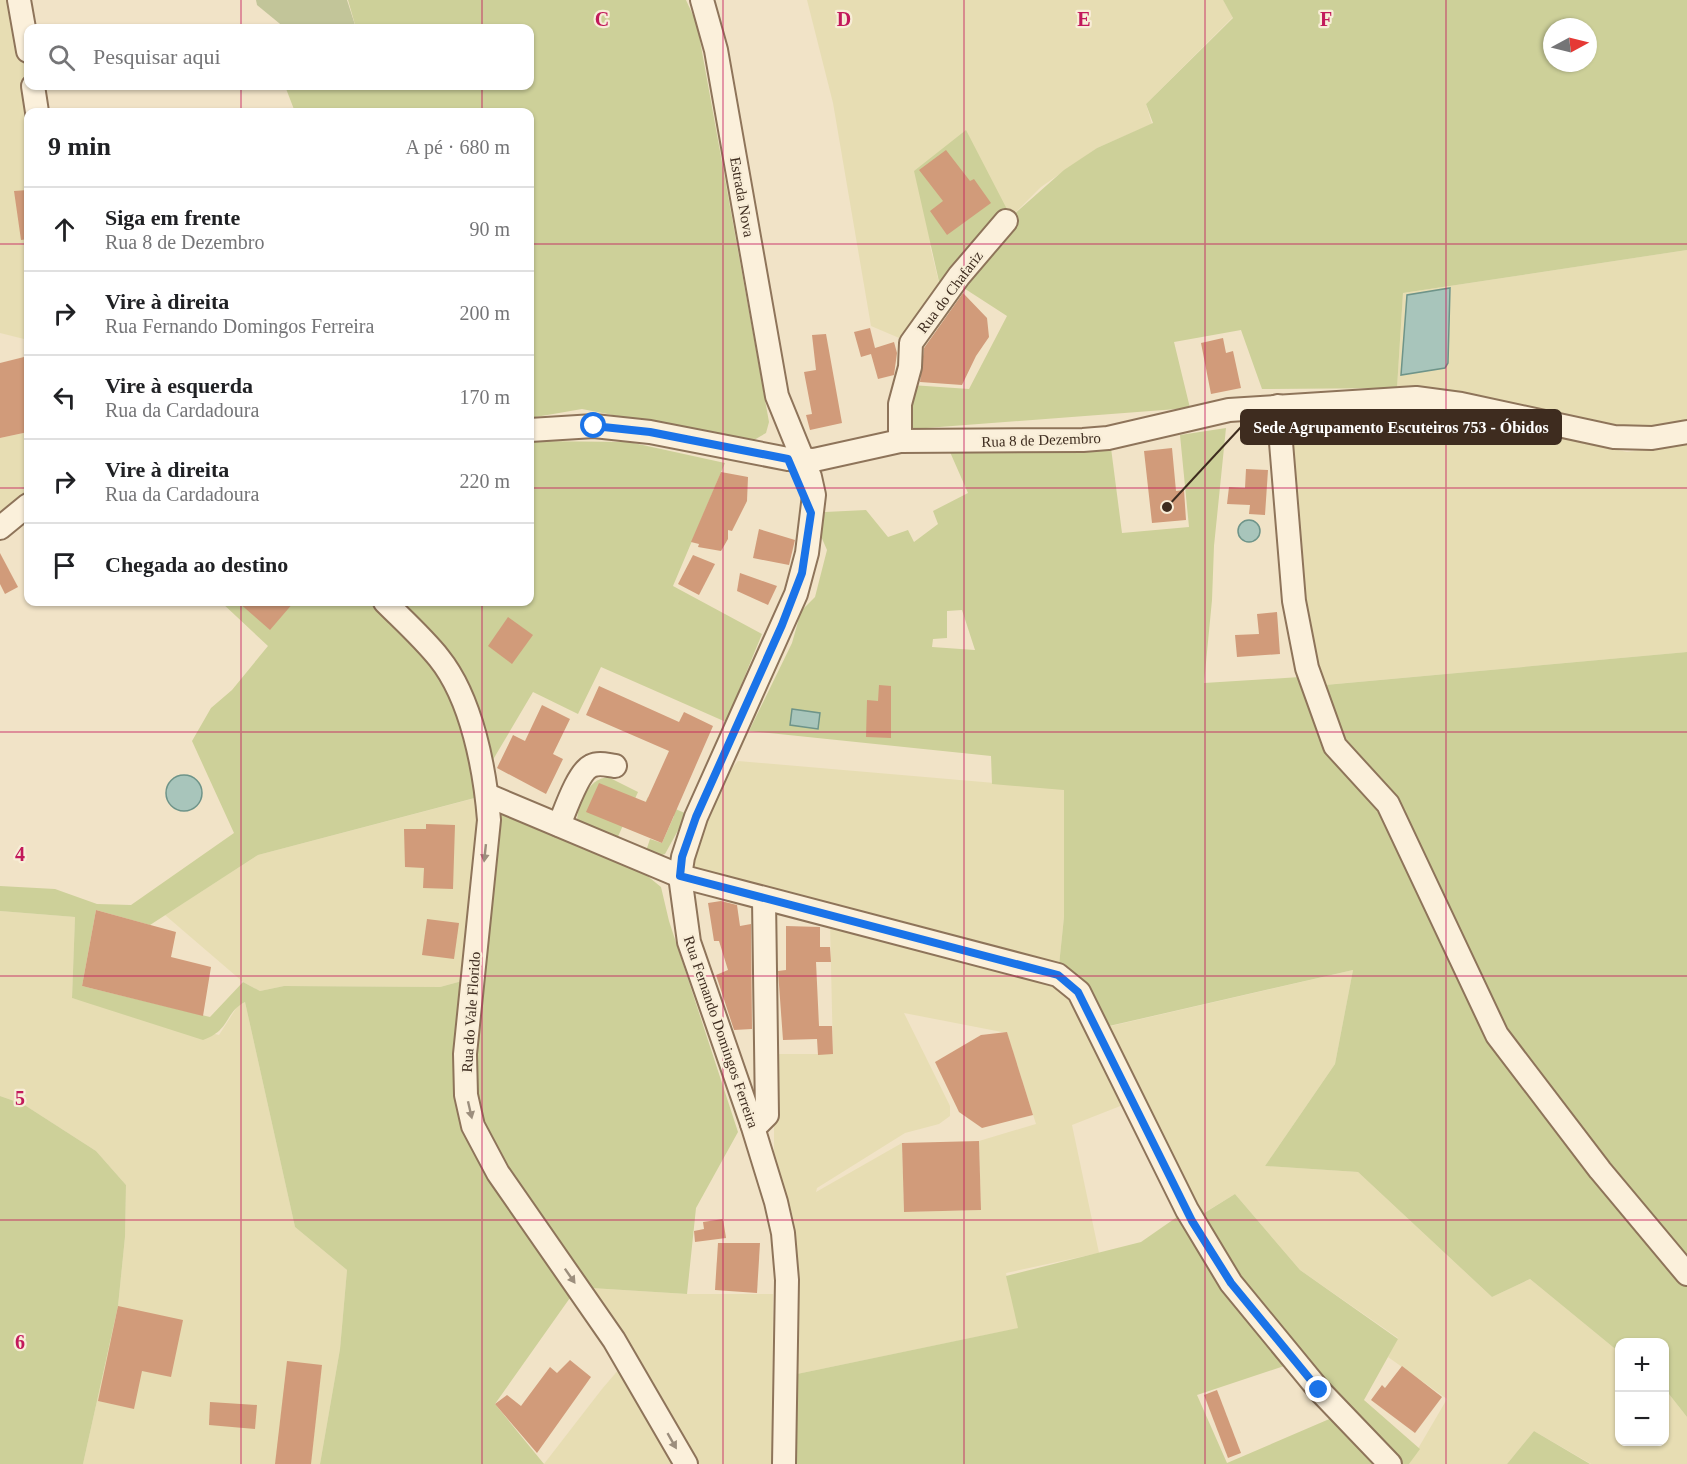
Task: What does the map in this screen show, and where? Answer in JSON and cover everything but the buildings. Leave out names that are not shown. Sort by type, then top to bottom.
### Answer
[{"type":"street","points":[[20,0],[24,26]]},
{"type":"street","name":"Estrada Nova","points":[[702,0],[716,50],[777,396],[776,423],[795,459]]},
{"type":"street","points":[[34,90],[36,108]]},
{"type":"street","name":"Rua do Chafariz","points":[[900,441],[900,404],[910,367],[911,343],[959,276],[1006,221]]},
{"type":"street","points":[[1687,432],[1660,438],[1614,437],[1435,399],[1394,398],[1278,406],[1294,601],[1307,668],[1335,746],[1388,804],[1497,1035],[1600,1170],[1687,1274]]},
{"type":"street","name":"Rua 8 de Dezembro","points":[[534,430],[594,426],[650,432],[795,459],[814,459],[900,441],[1108,438],[1228,410],[1278,406]]},
{"type":"street","name":"Rua Fernando Domingos Ferreira","points":[[784,1464],[786,1259],[776,1202],[752,1124],[689,942],[680,876],[682,857],[696,817],[795,594],[807,552],[811,513],[795,459]]},
{"type":"street","points":[[0,528],[24,508]]},
{"type":"street","name":"Rua do Vale Florido","points":[[389,606],[440,660],[459,690],[476,744],[487,795],[489,820],[465,1054],[466,1095],[473,1126],[498,1173],[614,1340],[686,1464]]},
{"type":"street","points":[[559,825],[582,773],[590,766],[600,764],[615,766]]},
{"type":"street","points":[[487,795],[680,876],[1058,975],[1078,992],[1181,1200],[1231,1283],[1319,1390],[1390,1464]]},
{"type":"street","points":[[752,1124],[759,1123],[767,1115],[764,899]]},
{"type":"shaded area","points":[[0,0],[19,0],[24,28],[24,90],[28,90],[28,108],[24,108],[24,339],[0,333]]},
{"type":"shaded area","points":[[807,0],[1223,0],[1233,17],[1146,104],[1152,124],[1097,148],[1041,187],[1011,217],[930,246],[943,299],[911,343],[871,326],[833,103]]},
{"type":"shaded area","points":[[1687,250],[1687,419],[1664,429],[1606,428],[1397,388],[1403,293]]},
{"type":"shaded area","points":[[1444,411],[1627,452],[1687,444],[1687,652],[1313,686],[1307,668],[1290,421],[1398,417]]},
{"type":"shaded area","points":[[24,433],[24,503],[0,521],[0,438]]},
{"type":"shaded area","points":[[738,761],[1064,789],[1064,917],[1058,975],[1128,1103],[1072,1125],[1099,1253],[1006,1273],[1019,1328],[797,1374],[793,1217],[774,1156],[774,1054],[833,1054],[830,922],[695,872],[693,858],[723,779]],"holes":[[[904,1013],[1007,1033],[1036,1124],[979,1141],[981,1210],[904,1212],[902,1143],[816,1192],[817,1188],[905,1133],[939,1124],[950,1116],[950,1106]]]},
{"type":"shaded area","points":[[487,795],[473,978],[440,987],[284,986],[260,991],[243,982],[165,915],[258,855]]},
{"type":"shaded area","points":[[0,911],[75,917],[72,998],[219,1035],[237,1007],[245,1002],[295,1227],[347,1270],[340,1349],[320,1464],[83,1464],[118,1306],[125,1237],[126,1185],[96,1151],[23,1104],[0,1096]]},
{"type":"shaded area","points":[[1353,970],[1335,1064],[1265,1166],[1358,1172],[1492,1297],[1530,1279],[1615,1349],[1615,1446],[1669,1446],[1669,1394],[1687,1417],[1687,1464],[1591,1464],[1534,1431],[1507,1464],[1409,1464],[1447,1399],[1388,1357],[1398,1338],[1300,1270],[1235,1194],[1194,1219],[1098,1029]]},
{"type":"shaded area","points":[[591,1288],[687,1294],[773,1294],[772,1464],[695,1464]]},
{"type":"shaded area","points":[[626,1361],[674,1464],[544,1464],[602,1389]]},
{"type":"green space","points":[[256,0],[347,0],[355,24],[280,24],[257,5]]},
{"type":"green space","points":[[348,0],[686,0],[697,24],[769,422],[766,433],[754,440],[745,441],[582,409],[534,417],[534,108],[293,108],[287,90],[534,90],[534,24],[355,24]]},
{"type":"green space","points":[[1223,0],[1687,0],[1687,250],[1403,293],[1397,388],[1262,389],[1241,330],[1174,342],[1190,408],[913,429],[911,385],[969,389],[1007,316],[956,283],[943,299],[914,171],[966,130],[1011,217],[1064,170],[1097,148],[1153,123],[1146,104],[1233,18]]},
{"type":"green space","points":[[1226,428],[1214,546],[1212,600],[1204,683],[1300,677],[1314,686],[1687,652],[1687,1417],[1669,1394],[1669,1338],[1615,1338],[1615,1349],[1530,1279],[1492,1297],[1358,1172],[1265,1166],[1335,1064],[1353,970],[1096,1029],[1058,975],[1064,917],[1064,790],[992,784],[991,756],[749,731],[792,643],[801,611],[815,597],[827,550],[820,534],[825,512],[866,510],[888,537],[908,530],[914,542],[938,524],[933,511],[968,493],[950,452],[1111,448],[1122,533],[1189,527],[1180,435]],"holes":[[[962,610],[975,650],[932,647],[933,639],[947,638],[947,611]]]},
{"type":"green space","points":[[534,441],[629,442],[725,463],[673,586],[762,634],[726,722],[601,667],[578,714],[533,692],[491,763],[485,784],[557,835],[645,874],[661,887],[669,921],[738,1132],[696,1208],[687,1294],[591,1288],[572,1295],[495,1404],[544,1464],[320,1464],[340,1349],[347,1270],[295,1227],[245,1002],[238,1006],[218,1031],[203,1040],[72,998],[75,917],[0,911],[0,886],[55,889],[97,904],[131,905],[234,833],[192,741],[211,708],[232,690],[268,646],[225,606],[534,606]],"holes":[[[486,795],[473,978],[440,987],[284,986],[260,991],[243,982],[210,1017],[82,986],[96,910],[150,925],[258,855]]]},
{"type":"green space","points":[[608,777],[638,792],[616,841],[577,823],[579,808],[589,787]]},
{"type":"green space","points":[[648,797],[687,814],[665,854],[656,857],[645,854],[650,839],[662,843],[674,816],[645,803]]},
{"type":"green space","points":[[0,1096],[23,1104],[96,1151],[126,1185],[125,1237],[118,1306],[83,1464],[0,1464]]},
{"type":"green space","points":[[1235,1194],[1300,1270],[1398,1339],[1364,1400],[1420,1449],[1409,1464],[797,1464],[797,1374],[1018,1328],[1006,1276],[1141,1242],[1187,1210],[1193,1220]],"holes":[[[1296,1362],[1341,1414],[1227,1463],[1197,1395]]]},
{"type":"green space","points":[[1534,1431],[1590,1464],[1507,1464]]},
{"type":"water","points":[[1450,288],[1448,363],[1445,368],[1401,375],[1407,295]]},
{"type":"water","points":[[1249,520],[1257,523],[1260,531],[1257,539],[1249,542],[1241,539],[1238,531],[1241,523]]},
{"type":"water","points":[[792,709],[820,713],[818,729],[790,725]]},
{"type":"water","points":[[184,775],[197,780],[202,793],[197,806],[184,811],[171,806],[166,793],[171,780]]},
{"type":"place","name":"Sede Agrupamento Escuteiros 753 - Óbidos","points":[[1167,507]]},
{"type":"route","points":[[594,426],[650,432],[788,459],[799,480],[811,513],[807,552],[795,594],[696,817],[682,857],[680,876],[1058,975],[1078,992],[1192,1221],[1231,1283],[1319,1390]]}]
